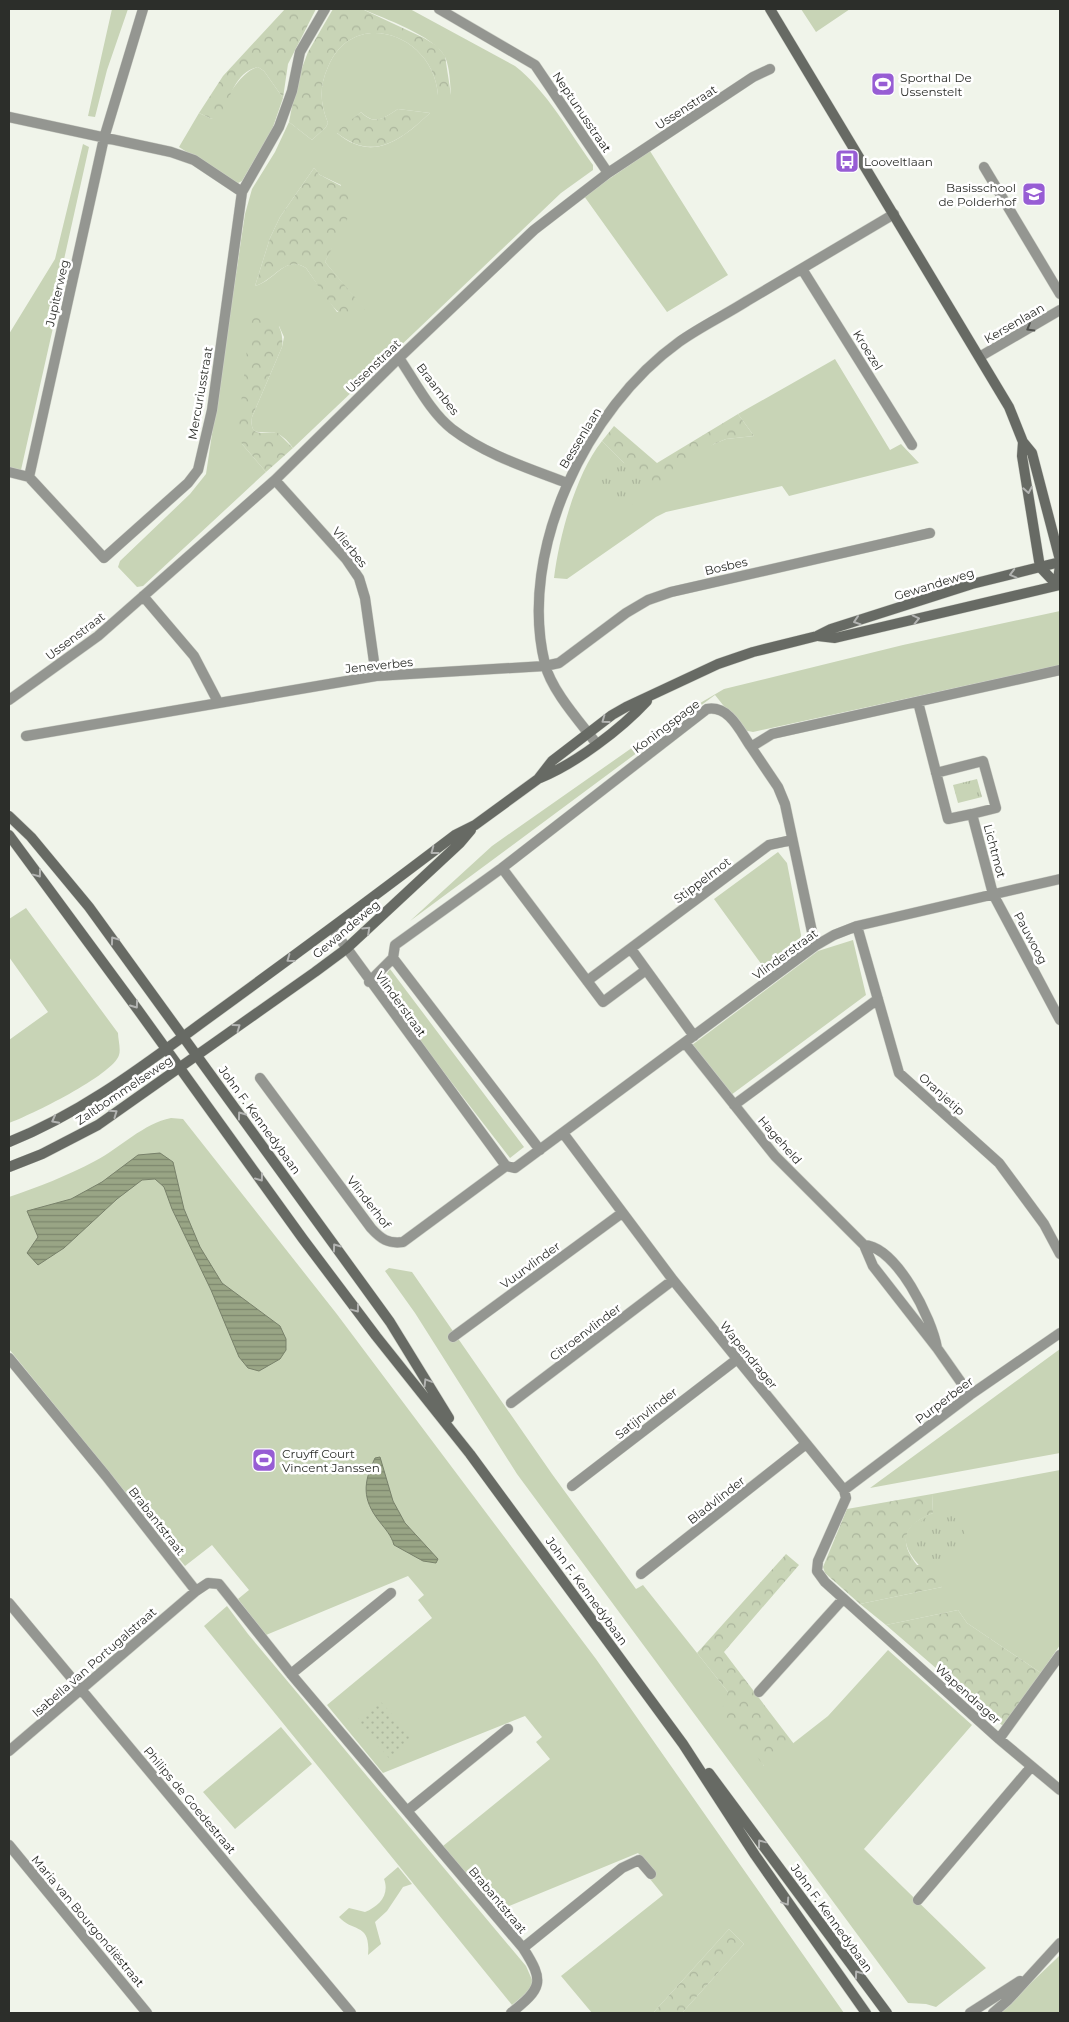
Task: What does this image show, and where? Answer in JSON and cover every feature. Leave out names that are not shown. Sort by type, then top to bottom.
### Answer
[{"type":"main road","points":[[770,9],[981,356],[1009,407],[1023,442],[1032,453],[1060,563],[1059,585]]},
{"type":"main road","points":[[1023,442],[1022,456],[1040,566],[1059,585]]},
{"type":"main road","name":"Gewandeweg","points":[[538,779],[552,761],[612,715],[718,664],[754,652],[817,636],[831,629],[954,590],[1040,566],[1060,563]]},
{"type":"main road","name":"Gewandeweg","points":[[817,636],[835,638],[1059,585]]},
{"type":"main road","name":"Gewandeweg","points":[[197,1055],[346,949],[460,843],[475,826],[538,779],[559,770],[631,718],[649,698]]},
{"type":"main road","name":"John F. Kennedybaan","points":[[9,816],[30,837],[89,907],[390,1322],[470,1454]]},
{"type":"main road","name":"Gewandeweg","points":[[183,1036],[332,928],[455,835],[475,826]]},
{"type":"main road","name":"John F. Kennedybaan","points":[[9,835],[376,1336],[470,1454],[683,1744],[782,1896],[866,2013]]},
{"type":"main road","name":"Zaltbommelseweg","points":[[9,1142],[31,1133],[98,1098],[183,1036]]},
{"type":"main road","name":"Zaltbommelseweg","points":[[9,1167],[42,1154],[98,1125],[197,1055]]},
{"type":"main road","name":"John F. Kennedybaan","points":[[683,1744],[710,1773],[887,2013]]},
{"type":"street","name":"Jupiterweg","points":[[29,477],[104,138],[143,9]]},
{"type":"street","name":"Mercuriusstraat","points":[[29,477],[104,558],[188,483],[198,470],[212,410],[242,192],[279,127],[292,91],[300,52],[325,9]]},
{"type":"street","name":"Neptunusstraat","points":[[439,9],[535,65],[608,173]]},
{"type":"street","name":"Ussenstraat","points":[[9,700],[98,636],[275,480],[399,358],[534,230],[608,173],[753,77],[770,69]]},
{"type":"street","points":[[9,117],[171,152],[194,160],[242,192]]},
{"type":"street","points":[[984,167],[1060,294]]},
{"type":"street","name":"Bessenlaan","points":[[596,743],[559,693],[545,666],[537,618],[540,575],[551,530],[567,483],[607,415],[638,379],[679,342],[894,214]]},
{"type":"street","name":"Kroezel","points":[[802,268],[912,445]]},
{"type":"street","name":"Kersenlaan","points":[[981,356],[1060,310]]},
{"type":"street","name":"Braambes","points":[[399,358],[435,409],[452,428],[494,454],[567,483]]},
{"type":"street","points":[[9,472],[29,477]]},
{"type":"street","name":"Vlierbes","points":[[275,480],[346,559],[359,578],[366,598],[376,676]]},
{"type":"street","name":"Bosbes","points":[[545,666],[559,662],[640,604],[671,592],[930,533]]},
{"type":"street","points":[[143,596],[194,656],[218,702]]},
{"type":"street","name":"Jeneverbes","points":[[26,736],[376,676],[545,666]]},
{"type":"street","points":[[815,946],[785,804],[778,787],[752,747],[772,734],[1060,670]]},
{"type":"street","name":"Lichtmot","points":[[918,702],[936,773],[948,819],[996,808],[983,762],[936,773]]},
{"type":"street","name":"Koningspage","points":[[369,982],[393,958],[395,945],[502,868],[707,709],[717,707],[725,712],[752,747]]},
{"type":"street","name":"Lichtmot","points":[[972,814],[993,894]]},
{"type":"street","name":"Stippelmot","points":[[587,981],[769,845],[792,840]]},
{"type":"street","points":[[502,868],[603,1002],[646,970]]},
{"type":"street","name":"Vlinderstraat","points":[[563,1133],[815,946],[857,926],[1060,879]]},
{"type":"street","name":"Pauwoog","points":[[993,894],[1060,1020]]},
{"type":"street","name":"Oranjetip","points":[[857,926],[899,1073],[999,1163],[1044,1224],[1060,1254]]},
{"type":"street","name":"Vlinderstraat","points":[[332,928],[369,982],[506,1166]]},
{"type":"street","points":[[631,949],[690,1040]]},
{"type":"street","name":"Vlinderstraat","points":[[393,958],[540,1150]]},
{"type":"street","points":[[734,1105],[878,999]]},
{"type":"street","name":"Hageheld","points":[[690,1040],[734,1105],[775,1156],[864,1245],[873,1266],[937,1348],[970,1395]]},
{"type":"street","name":"Vlinderhof","points":[[260,1078],[370,1228],[381,1239],[392,1244],[403,1242],[506,1166],[515,1168],[563,1133]]},
{"type":"street","name":"Wapendrager","points":[[563,1133],[673,1280],[736,1360],[844,1490],[846,1498],[818,1561],[817,1571],[844,1599],[999,1739],[1060,1790]]},
{"type":"street","name":"Vuurvlinder","points":[[453,1337],[622,1212]]},
{"type":"street","name":"Hageheld","points":[[864,1245],[873,1246],[902,1272],[935,1335],[937,1348]]},
{"type":"street","name":"Citroenvlinder","points":[[511,1403],[673,1280]]},
{"type":"street","name":"Purperbeer","points":[[844,1490],[970,1395],[1060,1333]]},
{"type":"street","name":"Brabantstraat","points":[[9,1358],[106,1476],[196,1591],[208,1583],[219,1584],[291,1674],[523,1948],[622,1868],[639,1860],[651,1874]]},
{"type":"street","name":"Satijnvlinder","points":[[572,1486],[736,1360]]},
{"type":"street","name":"Bladvlinder","points":[[641,1574],[806,1444]]},
{"type":"street","name":"Isabella van Portugalstraat","points":[[9,1751],[196,1591]]},
{"type":"street","points":[[291,1674],[390,1593]]},
{"type":"street","points":[[760,1692],[844,1599]]},
{"type":"street","name":"Philips de Goedestraat","points":[[9,1603],[352,2013]]},
{"type":"street","points":[[999,1739],[1060,1655]]},
{"type":"street","points":[[407,1811],[508,1729]]},
{"type":"street","points":[[918,1900],[1031,1767]]},
{"type":"street","name":"Maria van Bourgondiëstraat","points":[[9,1846],[147,2013]]},
{"type":"street","points":[[993,2013],[1008,2000],[1029,1974],[1060,1943]]},
{"type":"street","points":[[511,2013],[532,1995],[537,1983],[537,1970],[523,1948]]},
{"type":"street","points":[[970,2013],[1029,1974]]},
{"type":"green space","points":[[112,9],[128,9],[107,70],[95,117],[88,116]]},
{"type":"green space","points":[[285,9],[316,9],[288,64],[283,98],[264,71],[258,67],[251,69],[239,79],[231,92],[224,114],[212,119],[199,113],[223,76]]},
{"type":"green space","points":[[333,9],[362,9],[437,46],[445,56],[451,95],[438,95],[433,74],[423,56],[408,43],[391,35],[373,33],[355,37],[340,48],[325,74],[322,95],[323,109],[328,123],[312,140],[289,122],[297,81],[308,52]]},
{"type":"green space","points":[[362,9],[410,9],[515,66],[527,76],[557,112],[593,165],[593,170],[561,193],[293,448],[281,435],[271,432],[256,432],[252,428],[252,417],[282,347],[284,337],[279,326],[242,444],[266,472],[143,586],[137,587],[118,567],[120,561],[190,494],[206,474],[245,214],[252,189],[275,152],[289,122],[312,140],[326,127],[328,123],[323,109],[322,88],[328,67],[340,48],[355,37],[373,33],[391,35],[408,43],[423,56],[433,74],[438,95],[451,95],[448,66],[445,57],[439,49],[420,35]],"holes":[[[398,109],[430,113],[397,139],[375,147],[350,142],[337,133],[361,112],[375,120],[384,118]],[[314,168],[320,175],[341,185],[335,241],[325,262],[364,309],[337,312],[306,268],[299,265],[292,264],[286,266],[269,279],[255,286],[270,238],[280,217]]]},
{"type":"green space","points":[[801,9],[850,9],[816,32]]},
{"type":"green space","points":[[258,67],[264,71],[283,98],[272,130],[242,181],[236,184],[179,147],[199,113],[212,119],[239,81],[251,70]]},
{"type":"green space","points":[[398,109],[430,113],[397,139],[374,147],[362,146],[349,141],[336,132],[361,112],[370,119],[375,120],[384,118]]},
{"type":"green space","points":[[83,144],[89,147],[53,309],[57,310],[21,470],[9,467],[9,334],[55,259]]},
{"type":"green space","points":[[650,151],[728,275],[667,312],[584,196]]},
{"type":"green space","points":[[314,168],[320,175],[347,189],[351,199],[350,214],[325,262],[365,309],[351,315],[341,314],[324,295],[306,268],[299,265],[292,264],[286,266],[255,286],[270,238],[280,217]]},
{"type":"green space","points":[[251,311],[265,314],[275,321],[279,326],[282,339],[282,347],[252,417],[253,429],[259,432],[278,433],[293,448],[266,472],[242,444],[238,431]]},
{"type":"green space","points":[[835,359],[890,450],[901,444],[919,463],[789,496],[782,486],[666,512],[567,579],[554,578],[560,544],[570,506],[584,470],[602,441],[643,482],[726,439],[754,436],[738,414]]},
{"type":"green space","points":[[738,414],[754,436],[726,439],[714,444],[663,483],[655,486],[643,482],[602,441],[614,426],[657,463]]},
{"type":"green space","points":[[623,463],[635,467],[641,473],[645,485],[641,497],[635,503],[623,507],[611,503],[605,497],[601,485],[605,473],[611,467]]},
{"type":"green space","points":[[1060,611],[1060,665],[753,732],[743,730],[715,695],[410,921],[492,846],[673,719],[724,689],[903,645]]},
{"type":"green space","points":[[977,779],[982,797],[958,803],[953,785]]},
{"type":"green space","points":[[778,852],[787,863],[801,935],[800,944],[765,969],[714,899]]},
{"type":"green space","points":[[26,908],[118,1033],[120,1053],[102,1073],[87,1083],[51,1104],[9,1123],[9,1040],[48,1012],[9,957],[9,919]]},
{"type":"green space","points":[[853,940],[866,995],[731,1095],[692,1045],[818,951]]},
{"type":"green space","points":[[390,969],[524,1147],[510,1158],[378,987]]},
{"type":"green space","points":[[171,1118],[183,1119],[336,1313],[596,1659],[844,2013],[682,2013],[744,1944],[729,1929],[653,2013],[592,2013],[561,1976],[663,1895],[650,1879],[656,1873],[638,1853],[497,1911],[443,1846],[550,1759],[536,1742],[542,1737],[525,1716],[383,1773],[327,1705],[432,1618],[418,1600],[424,1595],[408,1576],[266,1635],[238,1599],[249,1590],[212,1545],[185,1566],[9,1349],[9,1197],[52,1181],[84,1166],[104,1156],[151,1125]]},
{"type":"green space","points":[[389,1268],[412,1272],[552,1474],[636,1589],[643,1585],[728,1692],[764,1766],[828,1716],[888,1650],[972,1725],[864,1849],[986,1968],[936,2007],[926,2004],[908,2003],[517,1474],[415,1313],[385,1271]]},
{"type":"green space","points":[[1060,1349],[1060,1453],[870,1488]]},
{"type":"green space","points":[[1060,1470],[1060,1645],[1041,1673],[967,1623],[958,1610],[886,1625],[860,1604],[942,1587],[914,1559],[908,1549],[906,1539],[908,1530],[917,1521],[933,1513],[932,1494]]},
{"type":"green space","points":[[932,1494],[933,1513],[923,1517],[910,1528],[906,1540],[907,1548],[917,1565],[934,1565],[942,1587],[860,1604],[825,1573],[823,1567],[847,1509]]},
{"type":"green space","points":[[935,1513],[945,1513],[958,1520],[965,1533],[965,1543],[958,1556],[945,1563],[935,1563],[926,1559],[919,1552],[915,1543],[915,1533],[919,1524],[926,1517]]},
{"type":"green space","points":[[786,1554],[799,1565],[724,1652],[794,1744],[765,1767],[721,1712],[728,1692],[697,1653]]},
{"type":"green space","points":[[227,1606],[248,1634],[526,1966],[533,1982],[530,1990],[512,2005],[204,1626]]},
{"type":"green space","points":[[958,1610],[967,1623],[1041,1673],[1003,1726],[886,1625]]},
{"type":"green space","points":[[379,1700],[413,1737],[389,1758],[356,1721]]},
{"type":"green space","points":[[281,1727],[312,1764],[235,1829],[203,1792]]},
{"type":"green space","points":[[398,1867],[412,1884],[403,1887],[387,1911],[375,1922],[381,1944],[368,1955],[367,1937],[364,1933],[344,1922],[339,1917],[349,1908],[365,1912],[375,1907],[382,1899],[386,1890],[384,1879]]},
{"type":"green space","points":[[729,1929],[744,1944],[682,2013],[653,2013]]},
{"type":"green space","points":[[1060,1955],[1060,2013],[999,2013],[1055,1960]]},
{"type":"shaded area","points":[[160,1153],[173,1162],[184,1209],[200,1247],[222,1283],[280,1326],[286,1339],[286,1350],[280,1359],[259,1371],[248,1368],[239,1357],[211,1290],[172,1209],[164,1187],[155,1179],[142,1180],[117,1199],[64,1248],[38,1265],[27,1253],[38,1237],[27,1211],[71,1199],[102,1182],[138,1155]]},
{"type":"shaded area","points":[[380,1457],[393,1501],[405,1523],[438,1559],[436,1563],[423,1561],[394,1545],[390,1535],[373,1513],[366,1491],[368,1475],[375,1458]]},
{"type":"place","name":"Sporthal De Ussenstelt","points":[[883,84]]},
{"type":"place","name":"Looveltlaan","points":[[847,161]]},
{"type":"place","name":"Basisschool de Polderhof","points":[[1034,194]]},
{"type":"place","name":"Cruyff Court Vincent Janssen","points":[[264,1460]]}]
